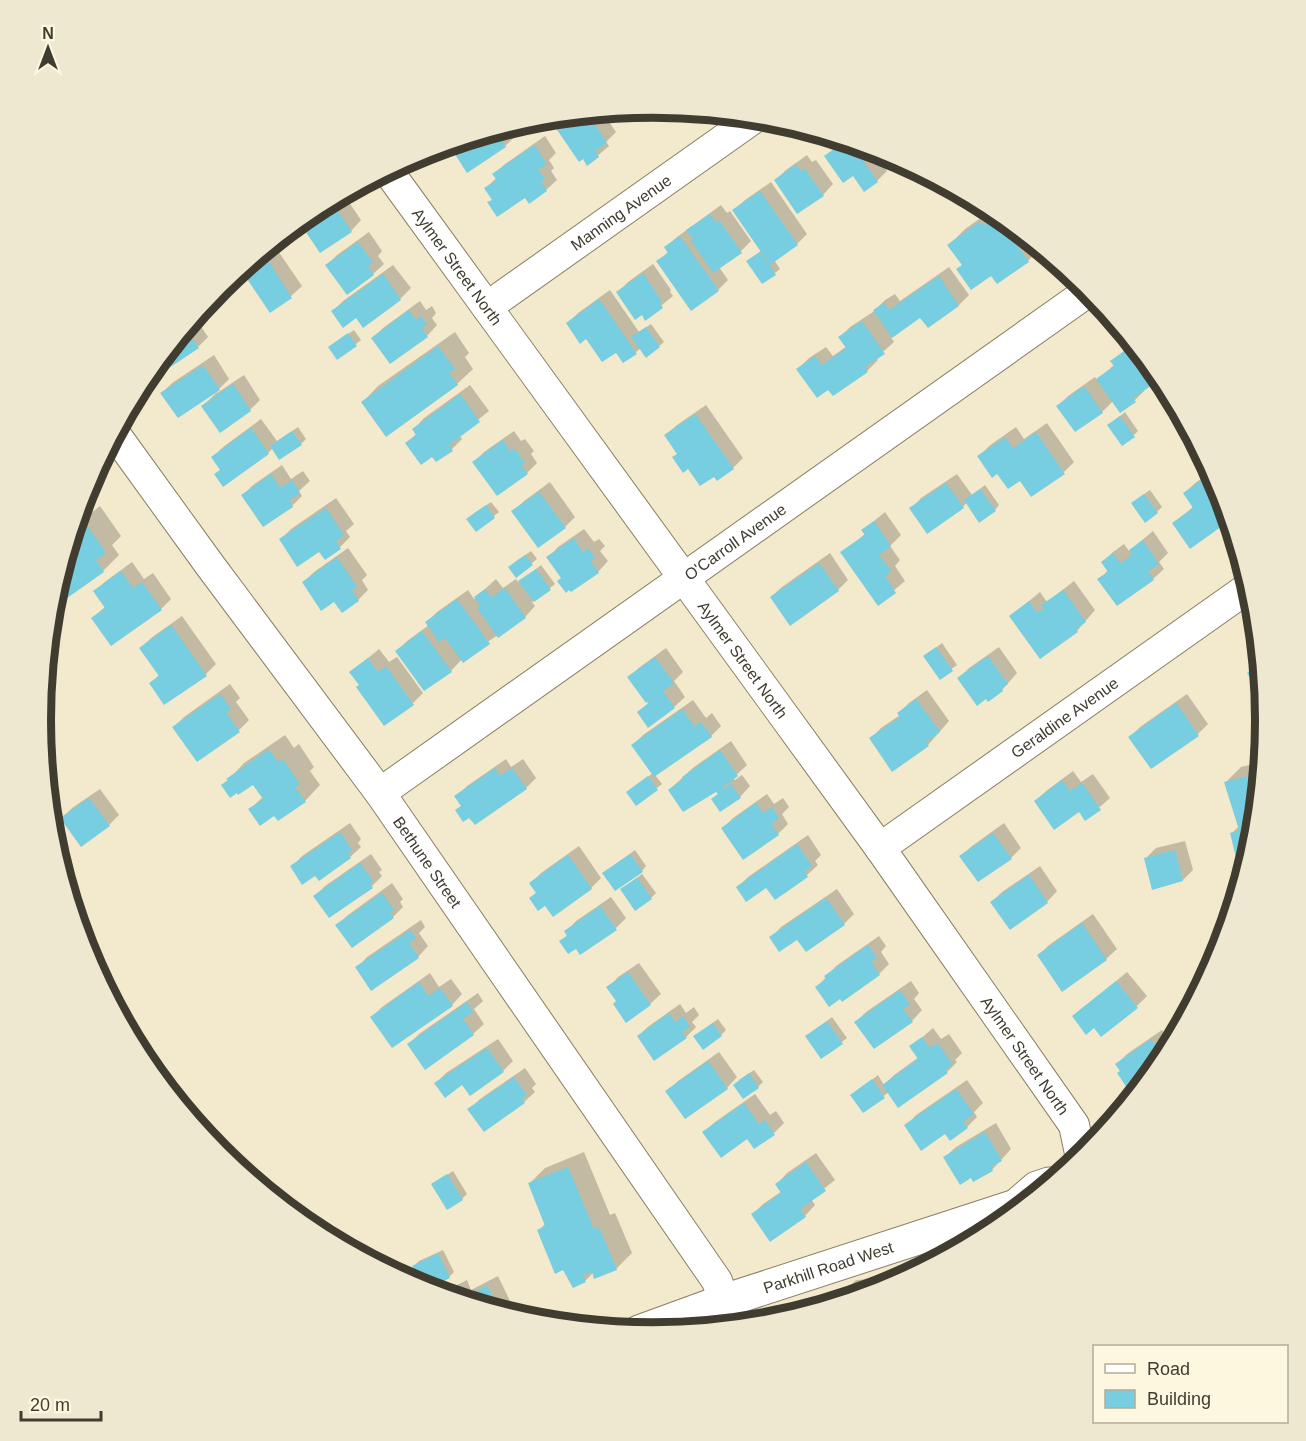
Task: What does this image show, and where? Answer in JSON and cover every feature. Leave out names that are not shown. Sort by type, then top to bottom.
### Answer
[{"type":"main road","name":"Parkhill Road West","points":[[667,1322],[724,1301],[999,1212]]},
{"type":"street","name":"Manning Avenue","points":[[487,307],[743,126]]},
{"type":"street","name":"Aylmer Street North","points":[[393,178],[880,848],[1074,1125],[1079,1146]]},
{"type":"street","name":"O'Carroll Avenue","points":[[380,793],[1081,297]]},
{"type":"street","name":"Bethune Street","points":[[120,441],[380,793],[717,1281],[724,1301]]},
{"type":"street","name":"Geraldine Avenue","points":[[880,848],[1241,594]]},
{"type":"building","points":[[593,122],[607,143],[595,151],[599,157],[587,166],[583,159],[579,162],[555,127]]},
{"type":"building","points":[[500,138],[506,147],[467,173],[454,152]]},
{"type":"building","points":[[534,145],[547,164],[538,170],[545,179],[541,182],[547,191],[529,204],[525,198],[497,217],[487,202],[492,200],[484,188],[497,180],[492,174]]},
{"type":"building","points":[[837,147],[858,154],[878,182],[864,192],[853,176],[843,183],[824,156]]},
{"type":"building","points":[[796,164],[801,171],[805,169],[824,196],[797,214],[774,180]]},
{"type":"building","points":[[760,191],[798,245],[770,265],[732,210]]},
{"type":"building","points":[[336,209],[352,232],[320,253],[305,230]]},
{"type":"building","points":[[710,214],[716,223],[719,220],[742,253],[713,273],[686,230]]},
{"type":"building","points":[[988,221],[1019,243],[1017,245],[1029,262],[997,284],[991,276],[971,290],[956,269],[962,265],[947,245],[979,222],[982,225]]},
{"type":"building","points":[[680,236],[719,291],[691,311],[656,261],[668,253],[664,247]]},
{"type":"building","points":[[358,242],[373,262],[368,266],[374,275],[347,295],[325,265]]},
{"type":"building","points":[[760,252],[776,275],[762,284],[746,261]]},
{"type":"building","points":[[267,259],[292,298],[270,313],[246,277]]},
{"type":"building","points":[[643,273],[662,302],[660,303],[663,308],[645,321],[642,315],[635,320],[616,292]]},
{"type":"building","points":[[383,274],[401,300],[363,328],[356,318],[343,328],[331,311]]},
{"type":"building","points":[[939,276],[959,306],[928,328],[920,318],[892,338],[873,310],[884,303],[889,310]]},
{"type":"building","points":[[599,299],[637,354],[623,363],[616,353],[602,362],[586,339],[580,344],[566,323]]},
{"type":"building","points":[[409,310],[416,320],[421,316],[427,324],[422,328],[428,337],[390,364],[371,338]]},
{"type":"building","points":[[862,321],[885,354],[865,367],[868,372],[833,396],[828,390],[817,398],[796,369],[815,356],[822,365],[846,348],[838,337]]},
{"type":"building","points":[[646,327],[660,347],[646,358],[631,337]]},
{"type":"building","points":[[348,333],[357,346],[337,360],[328,347]]},
{"type":"building","points":[[190,336],[199,348],[161,373]]},
{"type":"building","points":[[438,346],[455,369],[449,373],[458,385],[386,437],[361,402]]},
{"type":"building","points":[[1127,349],[1153,384],[1133,398],[1136,402],[1120,413],[1096,379],[1114,366],[1110,361]]},
{"type":"building","points":[[203,365],[220,390],[178,418],[160,393]]},
{"type":"building","points":[[233,384],[251,411],[220,433],[201,406]]},
{"type":"building","points":[[1084,386],[1103,413],[1075,432],[1056,406]]},
{"type":"building","points":[[460,394],[480,422],[449,445],[453,451],[436,462],[432,457],[421,465],[405,443],[416,435],[412,429]]},
{"type":"building","points":[[695,414],[734,469],[717,481],[714,477],[700,486],[688,469],[683,473],[672,457],[677,454],[664,435]]},
{"type":"building","points":[[1120,416],[1135,437],[1122,446],[1107,425]]},
{"type":"building","points":[[251,428],[269,454],[223,487],[214,474],[220,470],[211,457]]},
{"type":"building","points":[[292,431],[302,445],[279,460],[270,446]]},
{"type":"building","points":[[1036,432],[1065,474],[1031,497],[1020,481],[1008,489],[997,474],[992,478],[977,456],[1005,437],[1013,448]]},
{"type":"building","points":[[503,440],[510,451],[514,448],[525,463],[521,465],[528,474],[497,496],[472,462]]},
{"type":"building","points":[[271,474],[280,488],[292,480],[300,493],[289,500],[293,507],[263,527],[241,495]]},
{"type":"building","points":[[1204,478],[1223,526],[1190,549],[1172,523],[1193,508],[1183,493]]},
{"type":"building","points":[[946,483],[964,508],[927,534],[909,508]]},
{"type":"building","points":[[980,489],[996,511],[979,523],[964,500]]},
{"type":"building","points":[[539,492],[566,528],[538,548],[511,511]]},
{"type":"building","points":[[1144,494],[1158,513],[1145,523],[1131,503]]},
{"type":"building","points":[[486,505],[495,518],[476,532],[466,519]]},
{"type":"building","points":[[326,508],[344,535],[336,541],[341,549],[325,560],[319,552],[297,567],[279,539]]},
{"type":"building","points":[[874,521],[891,546],[879,555],[891,571],[885,576],[896,593],[878,606],[840,552],[865,535],[861,530]]},
{"type":"building","points":[[85,522],[106,553],[96,560],[104,572],[64,601]]},
{"type":"building","points":[[574,538],[583,552],[588,548],[595,558],[590,561],[599,573],[566,593],[557,581],[561,578],[546,557]]},
{"type":"building","points":[[1143,540],[1159,564],[1148,571],[1154,580],[1117,606],[1097,579],[1108,572],[1101,562],[1113,553],[1120,563],[1132,555],[1129,550]]},
{"type":"building","points":[[525,555],[533,565],[516,578],[508,567]]},
{"type":"building","points":[[337,557],[357,587],[352,590],[359,601],[342,613],[334,602],[321,611],[302,582]]},
{"type":"building","points":[[819,563],[839,591],[790,626],[770,597]]},
{"type":"building","points":[[536,569],[551,590],[534,602],[518,581]]},
{"type":"building","points":[[121,571],[133,588],[142,582],[162,610],[111,646],[91,618],[105,608],[93,591]]},
{"type":"building","points":[[505,588],[526,618],[498,638],[477,608],[480,606],[474,597],[485,589],[492,597]]},
{"type":"building","points":[[1063,590],[1086,622],[1076,629],[1078,632],[1040,659],[1009,616],[1029,601],[1037,613],[1044,608],[1041,605]]},
{"type":"building","points":[[457,599],[490,644],[463,663],[445,638],[439,642],[425,622]]},
{"type":"building","points":[[171,625],[207,676],[164,705],[149,683],[159,676],[139,648]]},
{"type":"building","points":[[422,631],[452,672],[424,691],[395,651]]},
{"type":"building","points":[[936,647],[953,671],[940,680],[923,656]]},
{"type":"building","points":[[988,656],[1008,684],[1002,688],[1003,691],[988,702],[986,699],[977,706],[957,678]]},
{"type":"building","points":[[655,657],[674,683],[663,691],[675,708],[648,728],[637,712],[649,703],[648,701],[646,703],[627,677]]},
{"type":"building","points":[[368,658],[378,672],[386,666],[414,705],[384,726],[356,687],[359,685],[349,672]]},
{"type":"building","points":[[1253,669],[1254,684],[1247,673]]},
{"type":"building","points":[[220,694],[231,709],[226,712],[240,732],[197,762],[172,727]]},
{"type":"building","points":[[916,699],[940,732],[926,742],[929,746],[892,772],[869,738],[900,717],[897,713]]},
{"type":"building","points":[[1176,703],[1199,736],[1151,769],[1128,737]]},
{"type":"building","points":[[682,709],[695,727],[701,722],[712,737],[654,777],[631,745]]},
{"type":"building","points":[[269,749],[278,762],[283,759],[300,784],[295,787],[306,802],[278,821],[274,816],[260,826],[248,809],[263,799],[253,785],[230,798],[221,785]]},
{"type":"building","points":[[720,750],[738,776],[723,787],[724,789],[731,784],[741,798],[720,812],[711,799],[718,794],[716,792],[683,812],[668,790]]},
{"type":"building","points":[[495,768],[500,776],[512,768],[527,789],[475,825],[469,818],[463,822],[455,810],[461,806],[454,796]]},
{"type":"building","points":[[1252,775],[1237,863],[1230,833],[1239,830],[1224,782]]},
{"type":"building","points":[[648,776],[658,790],[636,806],[626,792]]},
{"type":"building","points":[[1062,780],[1070,791],[1082,783],[1101,810],[1085,821],[1079,812],[1054,830],[1034,801]]},
{"type":"building","points":[[89,798],[110,826],[81,847],[60,818]]},
{"type":"building","points":[[756,803],[763,813],[772,807],[779,818],[771,824],[779,835],[743,860],[721,828]]},
{"type":"building","points":[[340,832],[352,850],[348,853],[351,858],[319,881],[315,876],[302,885],[290,866]]},
{"type":"building","points":[[993,833],[1012,859],[978,882],[959,856]]},
{"type":"building","points":[[797,844],[812,866],[805,871],[808,877],[775,900],[766,888],[746,902],[736,887]]},
{"type":"building","points":[[1175,850],[1183,881],[1152,890],[1144,858]]},
{"type":"building","points":[[630,854],[643,872],[615,891],[602,873]]},
{"type":"building","points":[[568,855],[592,889],[553,917],[545,906],[538,911],[529,898],[536,893],[529,883]]},
{"type":"building","points":[[360,863],[373,881],[370,883],[373,888],[329,918],[313,896]]},
{"type":"building","points":[[1029,875],[1048,903],[1010,930],[990,902]]},
{"type":"building","points":[[637,878],[652,899],[635,911],[620,889]]},
{"type":"building","points":[[382,893],[394,910],[390,913],[394,918],[352,948],[335,925]]},
{"type":"building","points":[[826,898],[845,925],[806,952],[797,940],[779,952],[769,937]]},
{"type":"building","points":[[600,906],[617,930],[580,955],[576,949],[568,954],[559,941],[567,936],[564,931]]},
{"type":"building","points":[[1082,923],[1107,960],[1062,992],[1037,955]]},
{"type":"building","points":[[410,930],[416,938],[409,943],[419,958],[371,991],[355,967]]},
{"type":"building","points":[[868,945],[877,958],[871,962],[880,975],[842,1002],[840,999],[829,1007],[815,987],[826,979],[824,976]]},
{"type":"building","points":[[628,972],[651,1005],[626,1023],[613,1004],[616,1001],[606,987]]},
{"type":"building","points":[[1116,981],[1138,1008],[1101,1037],[1094,1028],[1086,1035],[1072,1016]]},
{"type":"building","points":[[419,982],[428,996],[440,988],[453,1006],[392,1048],[370,1017]]},
{"type":"building","points":[[900,990],[910,1005],[903,1009],[913,1022],[874,1049],[854,1022]]},
{"type":"building","points":[[467,1002],[473,1012],[463,1019],[474,1035],[425,1070],[407,1044]]},
{"type":"building","points":[[669,1013],[675,1022],[683,1016],[690,1027],[682,1032],[687,1038],[654,1061],[637,1036]]},
{"type":"building","points":[[827,1021],[843,1044],[821,1059],[805,1036]]},
{"type":"building","points":[[713,1023],[722,1036],[703,1050],[693,1036]]},
{"type":"building","points":[[922,1037],[930,1048],[938,1043],[953,1065],[945,1070],[948,1073],[898,1108],[882,1085],[918,1059],[909,1046]]},
{"type":"building","points":[[1151,1039],[1158,1049],[1128,1090],[1117,1073],[1120,1071],[1115,1064]]},
{"type":"building","points":[[487,1048],[504,1072],[470,1096],[462,1085],[445,1098],[434,1083]]},
{"type":"building","points":[[708,1061],[728,1089],[685,1119],[665,1091]]},
{"type":"building","points":[[749,1073],[759,1088],[743,1099],[733,1085]]},
{"type":"building","points":[[514,1077],[527,1095],[522,1098],[525,1103],[484,1132],[467,1109]]},
{"type":"building","points":[[872,1079],[885,1098],[863,1113],[850,1095]]},
{"type":"building","points":[[956,1089],[974,1114],[963,1122],[968,1128],[950,1141],[945,1134],[921,1151],[904,1125]]},
{"type":"building","points":[[744,1103],[759,1124],[765,1120],[775,1135],[754,1149],[747,1139],[721,1158],[702,1132]]},
{"type":"building","points":[[985,1132],[1002,1161],[991,1167],[993,1171],[973,1182],[971,1178],[960,1185],[943,1157]]},
{"type":"building","points":[[806,1162],[826,1191],[800,1209],[806,1217],[770,1242],[751,1214],[781,1193],[775,1184]]},
{"type":"building","points":[[568,1167],[594,1229],[599,1227],[617,1270],[594,1279],[592,1272],[583,1275],[586,1282],[573,1288],[563,1270],[555,1274],[537,1230],[545,1226],[528,1183]]},
{"type":"building","points":[[447,1174],[463,1200],[447,1210],[431,1184]]},
{"type":"building","points":[[438,1253],[450,1278],[439,1283],[416,1274],[412,1266]]},
{"type":"building","points":[[866,1284],[850,1290],[850,1285]]},
{"type":"building","points":[[487,1285],[495,1301],[470,1294]]}]
